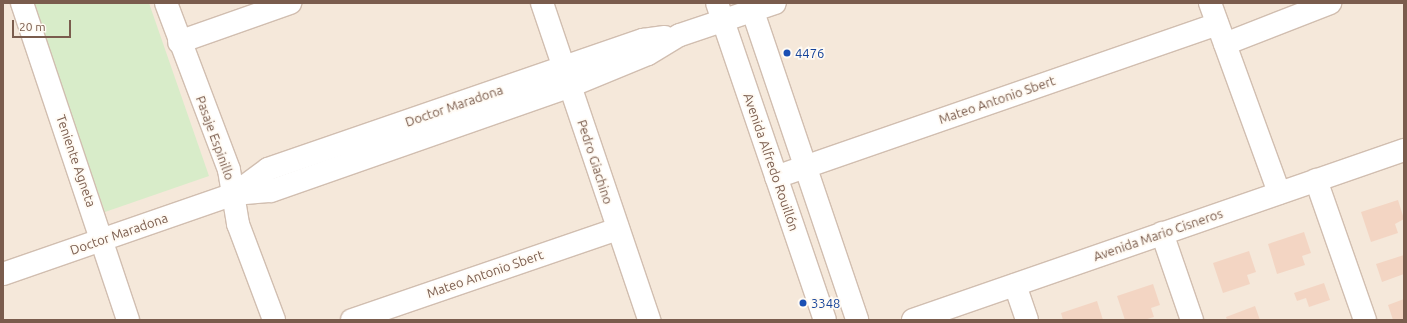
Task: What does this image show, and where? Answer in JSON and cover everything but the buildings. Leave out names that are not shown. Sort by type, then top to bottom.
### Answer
[{"type":"street","name":"Teniente Agneta","points":[[22,3],[128,320]]},
{"type":"street","name":"Pasaje Espinillo","points":[[166,3],[179,42],[229,170],[238,224],[274,320]]},
{"type":"street","points":[[179,42],[290,3]]},
{"type":"street","name":"Pedro Giachino","points":[[542,3],[649,320]]},
{"type":"street","name":"Doctor Maradona","points":[[3,274],[234,194],[268,169],[567,77],[643,40],[680,35],[720,12],[775,3]]},
{"type":"street","points":[[1210,3],[1279,193]]},
{"type":"street","points":[[1225,44],[1330,3]]},
{"type":"street","points":[[751,7],[858,320]]},
{"type":"street","name":"Avenida Alfredo Rouillón","points":[[720,12],[825,320]]},
{"type":"street","name":"Mateo Antonio Sbert","points":[[776,177],[1217,24]]},
{"type":"street","name":"Avenida Mario Cisneros","points":[[913,320],[1404,150]]},
{"type":"street","points":[[1316,180],[1364,320]]},
{"type":"street","name":"Mateo Antonio Sbert","points":[[352,320],[618,229]]},
{"type":"street","points":[[1162,233],[1192,320]]},
{"type":"street","points":[[1015,285],[1027,320]]},
{"type":"shaded area","points":[[3,3],[1404,3],[1404,320],[3,320]]},
{"type":"green space","points":[[32,3],[149,3],[209,176],[105,212]]},
{"type":"place","name":"4476","points":[[787,53]]},
{"type":"place","name":"3348","points":[[803,303]]}]
